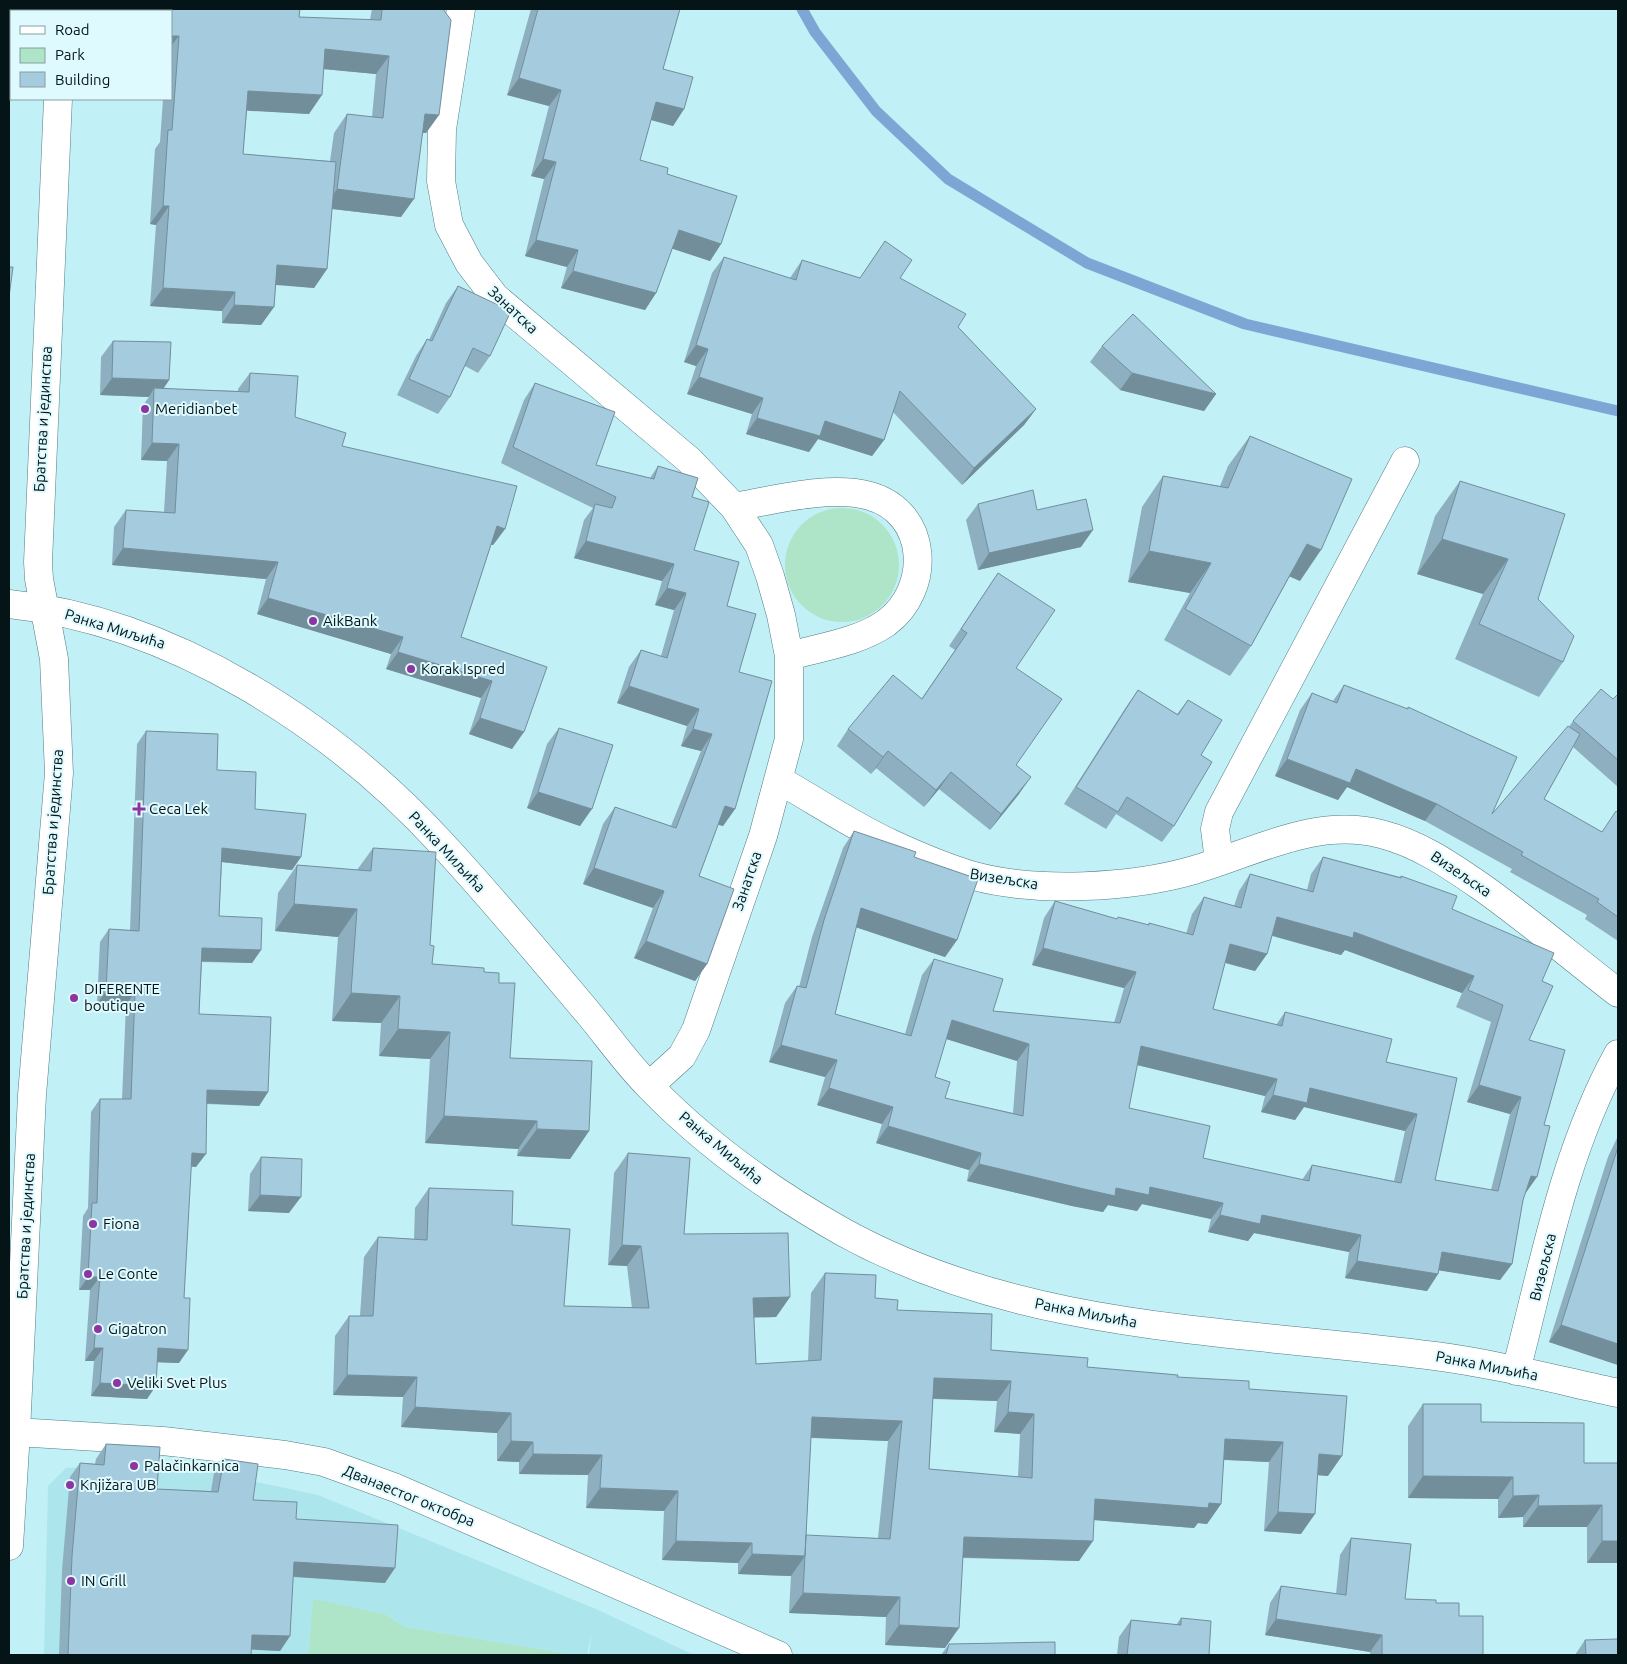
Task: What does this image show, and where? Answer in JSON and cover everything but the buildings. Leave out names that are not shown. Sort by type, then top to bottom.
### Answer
[{"type":"street","name":"Занатска","points":[[461,9],[442,129],[441,181],[449,225],[469,263],[495,296],[689,460],[734,507],[759,545],[770,576],[789,656],[789,739],[762,836],[696,1030],[682,1056],[649,1086]]},
{"type":"street","name":"Братства и јединства","points":[[9,1546],[32,1095],[59,773],[57,688],[54,659],[39,578],[38,539],[58,100]]},
{"type":"street","points":[[1219,861],[1215,829],[1219,812],[1405,461]]},
{"type":"street","points":[[734,507],[789,497],[851,493],[886,502],[899,513],[913,533],[918,555],[918,578],[907,600],[886,622],[858,637],[789,656]]},
{"type":"street","name":"Ранка Миљића","points":[[9,604],[44,608],[133,632],[172,646],[312,728],[390,791],[440,841],[649,1086],[722,1153],[762,1183],[848,1234],[908,1263],[974,1288],[1086,1315],[1165,1327],[1440,1357],[1618,1393]]},
{"type":"street","name":"Визељска","points":[[779,780],[891,844],[975,876],[1056,886],[1147,882],[1219,861],[1283,838],[1323,830],[1350,828],[1382,834],[1418,847],[1444,860],[1523,917],[1618,993]]},
{"type":"street","name":"Визељска","points":[[1516,1371],[1569,1165],[1595,1097],[1618,1054]]},
{"type":"street","name":"Дванаестог октобра","points":[[16,1432],[163,1441],[285,1454],[324,1462],[396,1488],[778,1655]]},
{"type":"shaded area","points":[[176,1465],[318,1495],[596,1609],[694,1655],[589,1655],[592,1632],[587,1655],[576,1655],[405,1627],[385,1614],[313,1600],[308,1655],[44,1655],[48,1486],[66,1468]]},
{"type":"green space","points":[[842,508],[864,512],[882,525],[895,543],[899,565],[895,587],[882,605],[864,618],[842,622],[820,618],[802,605],[789,587],[785,565],[789,543],[802,525],[820,512]]},
{"type":"green space","points":[[313,1599],[385,1614],[405,1627],[576,1655],[308,1655]]},
{"type":"waterway","points":[[802,9],[815,32],[876,111],[948,179],[1087,263],[1245,324],[1618,411]]},
{"type":"place","name":"Meridianbet","points":[[145,409]]},
{"type":"place","name":"AikBank","points":[[313,621]]},
{"type":"place","name":"Korak Ispred","points":[[411,669]]},
{"type":"place","name":"Ceca Lek","points":[[139,809]]},
{"type":"place","name":"DIFERENTE boutique","points":[[74,998]]},
{"type":"place","name":"Fiona","points":[[93,1224]]},
{"type":"place","name":"Le Conte","points":[[88,1274]]},
{"type":"place","name":"Gigatron","points":[[98,1329]]},
{"type":"place","name":"Veliki Svet Plus","points":[[117,1383]]},
{"type":"place","name":"Palačinkarnica","points":[[134,1466]]},
{"type":"place","name":"Knjižara UB","points":[[70,1485]]},
{"type":"place","name":"IN Grill","points":[[71,1581]]}]
